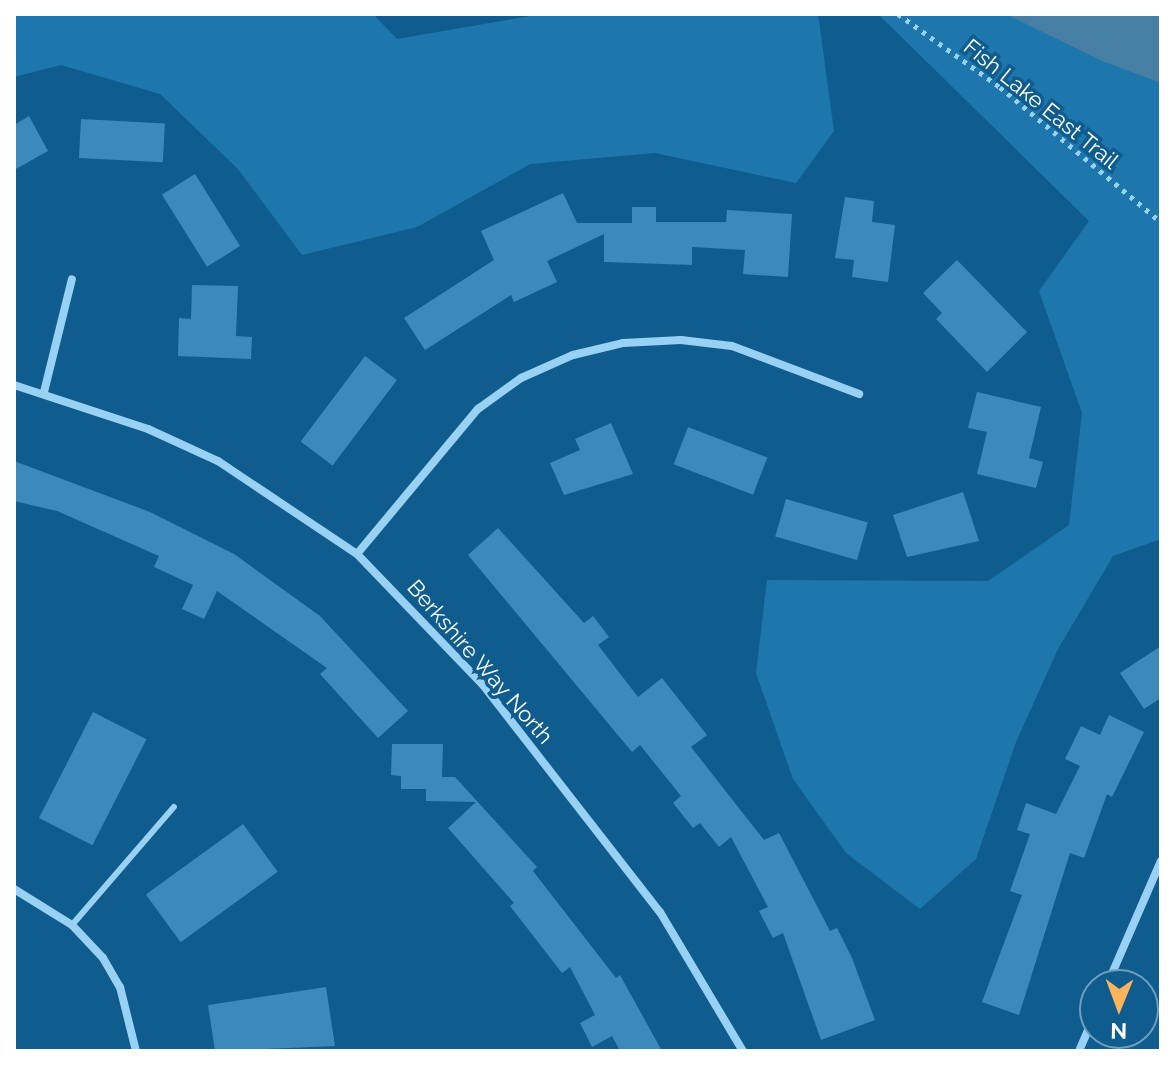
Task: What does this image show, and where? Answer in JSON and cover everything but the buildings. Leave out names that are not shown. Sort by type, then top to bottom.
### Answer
[{"type":"street","points":[[44,392],[72,279]]},
{"type":"street","points":[[357,554],[478,409],[521,378],[573,355],[623,343],[719,345],[859,394]]},
{"type":"street","name":"Berkshire Way North","points":[[14,385],[44,392],[218,461],[357,554],[483,685],[660,912],[743,1051]]},
{"type":"street","points":[[1114,969],[1161,861]]},
{"type":"street","points":[[14,889],[72,925],[120,987],[136,1051]]},
{"type":"lane","points":[[72,925],[174,807]]},
{"type":"path","name":"Fish Lake East Trail","points":[[898,14],[1000,87],[1161,222]]},
{"type":"shaded area","points":[[14,14],[373,14],[397,39],[542,14],[818,14],[834,131],[796,183],[655,153],[530,164],[417,227],[302,255],[238,169],[160,94],[61,65],[14,77]]},
{"type":"shaded area","points":[[878,14],[1006,14],[1161,83],[1161,539],[1113,556],[1058,649],[1016,742],[976,859],[920,909],[846,853],[793,779],[756,673],[767,580],[988,581],[1069,525],[1082,413],[1039,291],[1089,221]]},
{"type":"shaded area","points":[[1006,14],[1161,14],[1161,83],[1102,61]]}]
